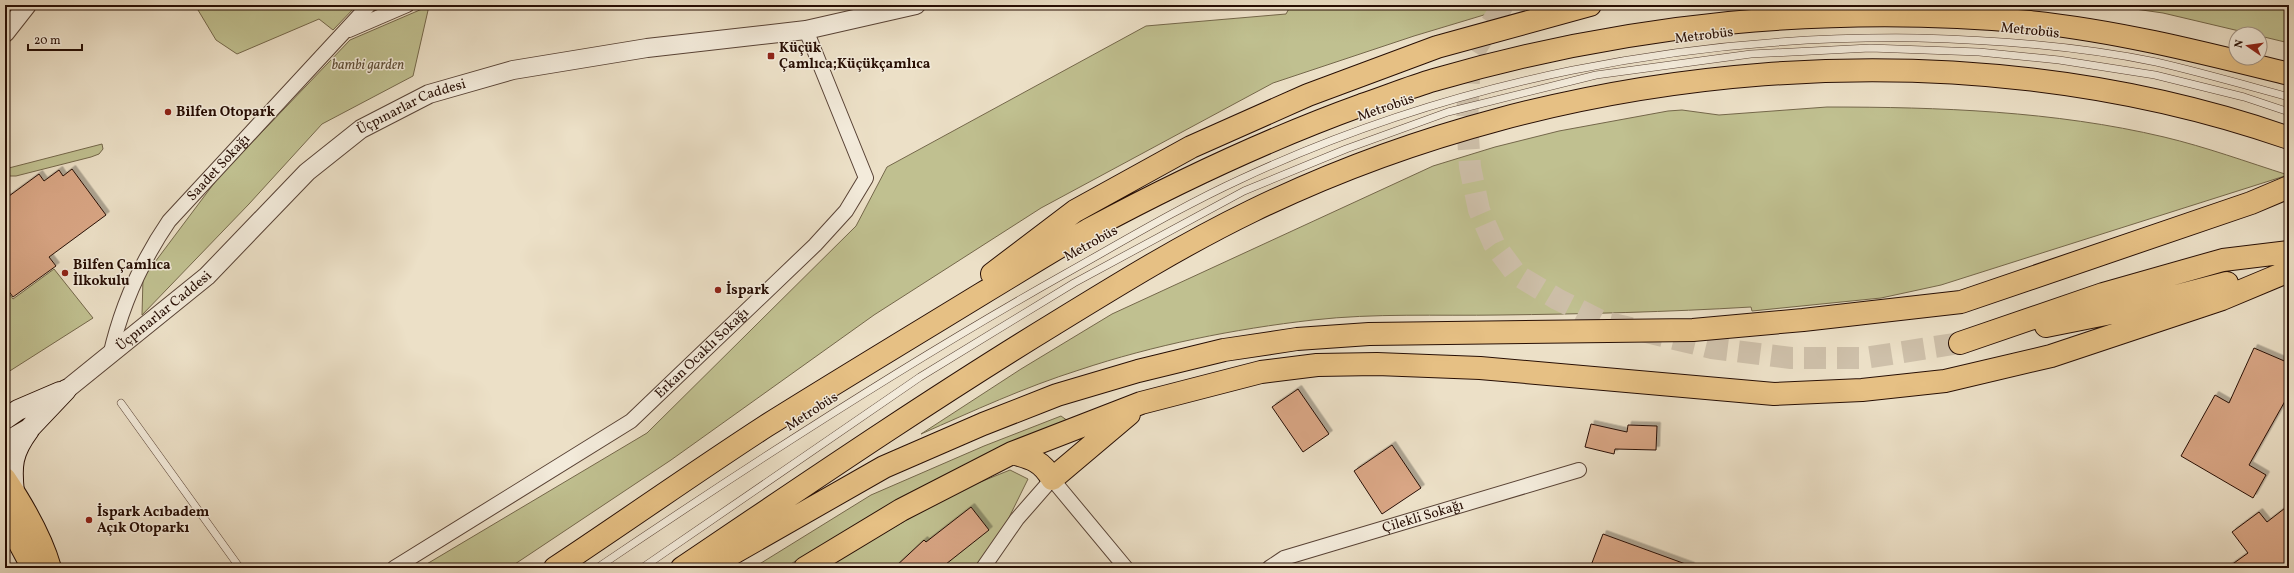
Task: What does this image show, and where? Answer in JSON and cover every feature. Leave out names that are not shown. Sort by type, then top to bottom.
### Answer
[{"type":"main road","points":[[901,342],[1075,211],[1191,147],[1308,95],[1437,47],[1590,5]]},
{"type":"main road","points":[[555,568],[763,428],[901,342],[1086,232],[1210,168],[1329,117],[1431,81],[1534,54],[1644,34],[1742,21],[1824,16],[1930,16],[2031,22],[2104,32],[2178,47],[2289,74]]},
{"type":"main road","points":[[682,568],[970,375],[1182,247],[1254,210],[1332,176],[1445,134],[1546,108],[1648,89],[1736,77],[1828,72],[1916,71],[2012,77],[2167,101],[2289,138]]},
{"type":"main road","points":[[707,568],[884,467],[983,424],[1065,393],[1138,370],[1224,350],[1296,339],[1369,334],[1693,330],[1803,320],[1961,302],[2243,206],[2289,187]]},
{"type":"main road","points":[[2289,252],[2223,260],[2103,294],[1960,343],[2111,313],[2215,287],[2289,263]]},
{"type":"main road","points":[[804,568],[902,510],[1012,453],[1142,403],[1261,372],[1318,365],[1378,364],[1480,368],[1774,394],[1862,390],[1945,381],[2051,356],[2130,331],[2222,299],[2289,271]]},
{"type":"main road","points":[[50,568],[46,553],[10,486],[13,461],[20,443],[29,429],[66,390]]},
{"type":"main road","name":"Üçpınarlar Caddesi","points":[[5,419],[18,410],[66,390]]},
{"type":"main road","points":[[1012,453],[1028,457],[1045,466],[1052,479],[1142,403]]},
{"type":"main road","points":[[5,443],[29,429]]},
{"type":"main road","points":[[5,516],[27,557],[39,568]]},
{"type":"street","points":[[5,33],[27,5]]},
{"type":"street","name":"Saadet Sokağı","points":[[110,356],[116,330],[134,284],[152,246],[169,221],[369,5]]},
{"type":"street","points":[[344,33],[406,5]]},
{"type":"street","name":"Üçpınarlar Caddesi","points":[[66,390],[110,356],[207,276],[307,172],[361,129],[429,94],[513,70],[647,48],[806,30],[871,10],[916,5]]},
{"type":"street","name":"Erkan Ocaklı Sokağı","points":[[394,568],[631,420],[815,245],[846,211],[866,178],[806,30]]},
{"type":"street","name":"Çilekli Sokağı","points":[[1269,568],[1284,558],[1579,470]]},
{"type":"street","points":[[984,568],[1017,519],[1052,479],[1126,568]]},
{"type":"lane","name":"Metrobüs","points":[[597,568],[694,502],[912,364],[989,317],[1163,218],[1250,175],[1343,137],[1447,100],[1594,65],[1674,52],[1749,43],[1869,38],[1976,39],[2059,47],[2154,62],[2289,97]]},
{"type":"lane","name":"Metrobüs","points":[[642,568],[920,376],[1074,283],[1244,191],[1346,149],[1448,112],[1596,76],[1751,54],[1870,48],[1979,52],[2066,61],[2155,75],[2244,97],[2289,112]]},
{"type":"lane","points":[[121,403],[240,568]]},
{"type":"green space","points":[[195,5],[357,5],[333,30],[319,19],[237,54],[216,40]]},
{"type":"green space","points":[[1291,5],[1517,5],[1414,36],[1273,83],[1041,208],[874,315],[671,460],[509,568],[420,568],[647,433],[856,226],[887,167],[1146,26],[1286,14]]},
{"type":"green space","points":[[2107,5],[2289,5],[2289,43],[2268,38],[2268,26],[2228,26],[2228,28],[2163,13]]},
{"type":"green space","name":"bambi garden","points":[[429,6],[413,76],[322,124],[249,204],[142,315],[143,278],[218,178],[350,40]]},
{"type":"green space","points":[[1827,107],[1911,108],[1996,112],[2081,121],[2123,128],[2180,141],[2288,175],[1941,285],[1881,298],[1752,311],[1751,307],[1594,313],[1360,316],[1313,320],[1254,328],[1194,339],[1107,361],[1019,392],[921,434],[1021,369],[1112,314],[1433,166],[1495,147],[1559,131],[1668,111],[1682,110],[1719,115]]},
{"type":"green space","points":[[102,144],[103,149],[99,154],[91,157],[16,176],[5,176],[5,169]]},
{"type":"green space","points":[[54,269],[93,318],[5,374],[5,292],[7,291],[13,299]]},
{"type":"green space","points":[[1061,416],[1068,421],[809,553],[784,568],[753,568],[871,495],[984,446]]},
{"type":"green space","points":[[1010,470],[1028,479],[984,568],[824,568],[953,493]]},
{"type":"building","points":[[72,169],[106,215],[49,257],[56,266],[13,297],[5,286],[5,199],[39,174],[44,181],[59,170],[63,176]]},
{"type":"building","points":[[2254,348],[2289,363],[2289,394],[2249,465],[2266,475],[2253,498],[2181,456],[2215,395],[2229,403]]},
{"type":"building","points":[[1298,389],[1329,434],[1303,452],[1272,407]]},
{"type":"building","points":[[1591,424],[1627,432],[1628,425],[1657,426],[1656,450],[1615,449],[1614,454],[1585,447]]},
{"type":"building","points":[[1392,445],[1421,488],[1382,514],[1354,471]]},
{"type":"building","points":[[2289,505],[2289,568],[2227,568],[2248,553],[2232,532],[2259,512],[2267,522]]},
{"type":"building","points":[[971,507],[989,530],[941,568],[894,568],[924,540],[926,542]]},
{"type":"building","points":[[1603,534],[1691,566],[1691,568],[1590,568]]},
{"type":"tunnel","points":[[1503,5],[1470,58],[1467,121],[1470,167],[1479,210],[1494,244],[1517,275],[1557,299],[1601,321],[1712,348],[1791,358],[1865,358],[1960,343]]},
{"type":"place","name":"Küçük Çamlıca;Küçükçamlıca","points":[[771,56]]},
{"type":"place","name":"Bilfen Otopark","points":[[168,112]]},
{"type":"place","name":"Bilfen Çamlıca İlkokulu","points":[[65,273]]},
{"type":"place","name":"İspark","points":[[718,290]]},
{"type":"place","name":"İspark Acıbadem Açık Otoparkı","points":[[89,520]]}]
